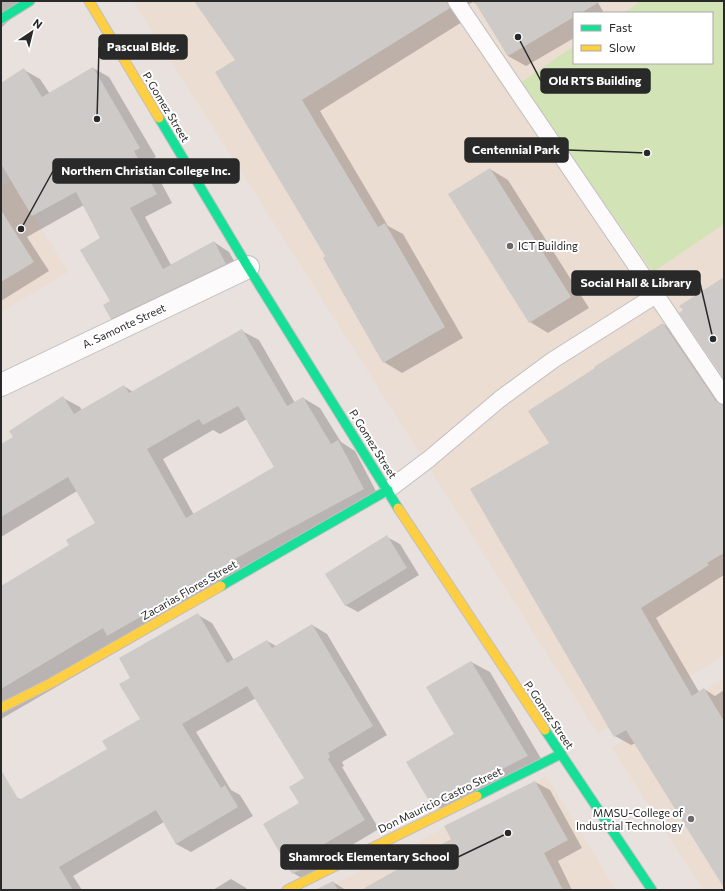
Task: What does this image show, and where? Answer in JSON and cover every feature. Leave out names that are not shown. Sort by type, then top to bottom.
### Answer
[{"type":"main road","points":[[1,19],[30,1]]},
{"type":"main road","name":"P. Gomez Street","points":[[89,1],[248,267],[388,490],[399,510],[560,754],[652,890]]},
{"type":"main road","name":"Zacarias Flores Street","points":[[1,708],[51,683],[388,490]]},
{"type":"main road","name":"Don Mauricio Castro Street","points":[[287,890],[560,754]]},
{"type":"street","name":"A. Samonte Street","points":[[1,385],[248,267]]},
{"type":"lane","points":[[456,1],[724,396]]},
{"type":"lane","points":[[388,490],[429,459],[506,395],[553,360],[656,295]]},
{"type":"shaded area","points":[[133,1],[724,1],[724,655],[598,734]]},
{"type":"shaded area","points":[[12,180],[68,272],[1,312],[1,187]]},
{"type":"shaded area","name":"MMSU-College of Industrial Technology","points":[[724,678],[724,890],[703,890],[612,748]]},
{"type":"shaded area","points":[[546,776],[616,890],[324,890]]},
{"type":"green space","points":[[641,1],[724,1],[724,224],[653,272],[520,83],[573,47],[573,64],[713,64],[713,12],[624,12]]},
{"type":"building","points":[[194,1],[447,1],[450,8],[302,100],[378,227],[385,223],[445,327],[383,363],[323,258],[325,256],[215,72],[235,60]]},
{"type":"building","points":[[474,1],[601,1],[583,12],[573,12],[573,18],[508,56]]},
{"type":"building","points":[[93,67],[140,148],[134,151],[157,194],[130,208],[163,269],[214,241],[226,264],[111,319],[103,305],[110,301],[80,250],[100,238],[76,192],[32,216],[1,164],[1,83],[24,68],[42,97]]},
{"type":"building","name":"ICT Building","points":[[490,168],[571,297],[529,323],[448,194]]},
{"type":"building","points":[[1,210],[34,262],[1,282]]},
{"type":"building","points":[[724,277],[724,379],[679,313],[683,310],[679,306]]},
{"type":"building","points":[[663,323],[716,401],[724,405],[724,553],[707,563],[709,565],[641,608],[692,696],[704,688],[724,721],[724,888],[626,730],[614,737],[470,489],[549,443],[528,411]]},
{"type":"building","points":[[242,329],[287,406],[303,397],[331,444],[338,440],[364,489],[235,559],[237,562],[107,636],[103,628],[1,689],[1,586],[69,545],[66,540],[95,523],[68,477],[1,517],[1,444],[13,437],[9,431],[63,396],[74,414],[124,385],[129,393]],"holes":[[[238,406],[274,467],[186,518],[147,449],[199,419],[203,425]]]},
{"type":"building","points":[[387,535],[407,568],[345,606],[325,574]]},
{"type":"building","points":[[198,613],[227,663],[267,640],[272,648],[312,624],[373,726],[328,753],[330,757],[328,759],[365,820],[314,850],[320,860],[292,874],[263,824],[299,803],[289,787],[304,778],[247,686],[182,724],[221,788],[225,785],[238,807],[176,844],[156,810],[59,867],[73,890],[1,890],[1,770],[19,800],[107,749],[102,741],[140,719],[119,684],[130,678],[119,658]]},
{"type":"building","points":[[471,661],[528,756],[431,804],[406,762],[454,734],[426,687]]},
{"type":"building","points":[[535,781],[568,840],[544,853],[563,890],[361,890],[451,839],[444,826]]},
{"type":"building","points":[[333,881],[338,890],[315,890]]},
{"type":"traffic: fast","points":[[1,19],[30,1]]},
{"type":"traffic: fast","points":[[159,118],[248,267],[398,508]]},
{"type":"traffic: fast","points":[[221,586],[388,490]]},
{"type":"traffic: fast","points":[[545,730],[652,890]]},
{"type":"traffic: fast","points":[[477,796],[561,754]]},
{"type":"traffic: slow","points":[[89,1],[159,118]]},
{"type":"traffic: slow","points":[[398,508],[545,730]]},
{"type":"traffic: slow","points":[[1,708],[51,683],[221,586]]},
{"type":"traffic: slow","points":[[287,890],[477,796]]},
{"type":"place","name":"Old RTS Building","points":[[518,37]]},
{"type":"place","name":"Pascual Bldg.","points":[[97,119]]},
{"type":"place","name":"Centennial Park","points":[[647,153]]},
{"type":"place","name":"Northern Christian College Inc.","points":[[21,229]]},
{"type":"place","name":"ICT Building","points":[[510,246]]},
{"type":"place","name":"Social Hall & Library","points":[[713,339]]},
{"type":"place","name":"MMSU-College of Industrial Technology","points":[[691,819]]},
{"type":"place","name":"Shamrock Elementary School","points":[[508,833]]}]
